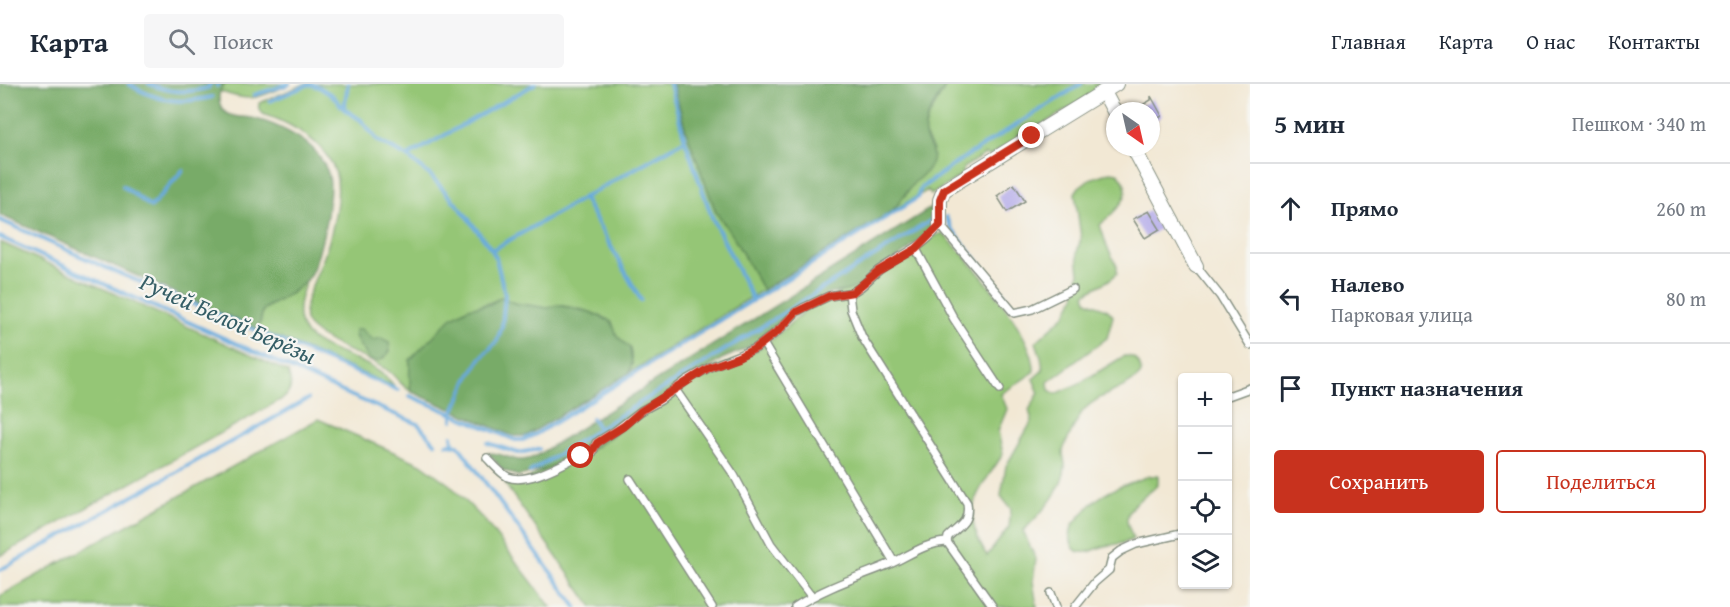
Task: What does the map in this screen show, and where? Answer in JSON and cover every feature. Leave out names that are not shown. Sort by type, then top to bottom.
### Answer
[{"type":"street","points":[[940,225],[940,200],[944,190],[1116,84]]},
{"type":"street","points":[[1104,92],[1109,102]]},
{"type":"street","points":[[1138,156],[1196,266]]},
{"type":"lane","points":[[487,458],[504,474],[512,478],[545,472],[592,452],[602,439],[675,389],[710,367],[748,352],[763,343],[796,312],[813,302],[856,290],[878,271],[916,249],[940,225],[1014,313],[1032,309],[1072,289]]},
{"type":"lane","points":[[916,249],[954,319],[1000,389]]},
{"type":"lane","points":[[1196,266],[1220,296],[1250,345]]},
{"type":"lane","points":[[849,293],[851,310],[862,337],[967,503],[969,514],[948,537],[947,542]]},
{"type":"lane","points":[[763,343],[894,562]]},
{"type":"lane","points":[[1232,394],[1250,388]]},
{"type":"lane","points":[[675,389],[734,475],[771,544],[812,596]]},
{"type":"lane","points":[[630,478],[712,607]]},
{"type":"lane","points":[[1075,607],[1108,570],[1112,558],[1121,551],[1136,543],[1178,534]]},
{"type":"lane","points":[[795,607],[812,596],[933,543],[947,542]]},
{"type":"lane","points":[[947,542],[993,607]]},
{"type":"lane","points":[[1050,593],[1056,607]]},
{"type":"green space","points":[[0,84],[225,84],[220,90],[219,98],[220,105],[225,112],[232,116],[264,121],[296,136],[316,152],[327,170],[330,186],[327,213],[313,270],[303,284],[263,310],[260,323],[255,328],[0,215]]},
{"type":"green space","points":[[225,84],[291,84],[248,98],[219,91]]},
{"type":"green space","points":[[305,84],[673,84],[686,131],[716,212],[731,233],[763,290],[629,373],[632,364],[630,348],[617,336],[609,320],[576,308],[557,305],[548,308],[513,303],[501,297],[459,314],[410,360],[412,392],[387,370],[319,335],[305,321],[307,299],[324,255],[334,220],[337,195],[336,174],[327,156],[313,140],[286,123],[264,115],[258,108],[259,103]]},
{"type":"green space","points":[[673,84],[947,84],[926,122],[925,135],[932,153],[931,165],[895,208],[763,290],[731,233],[716,212],[686,131]]},
{"type":"green space","points":[[947,84],[1110,84],[989,156],[985,154],[963,168],[962,175],[931,195],[928,190],[892,211],[907,193],[933,150],[924,133],[927,120]]},
{"type":"green space","points":[[1110,172],[1118,173],[1126,189],[1118,208],[1100,225],[1107,247],[1117,266],[1117,273],[1085,294],[1087,301],[1108,310],[1113,316],[1107,338],[1048,382],[1049,390],[1056,394],[1080,383],[1124,356],[1137,360],[1141,374],[1135,380],[1096,400],[1083,411],[1064,449],[1064,475],[1060,484],[1050,502],[1023,531],[1036,559],[1033,581],[1037,607],[592,607],[505,484],[525,480],[599,444],[695,379],[764,346],[806,310],[905,259],[934,236],[942,233],[999,298],[1025,339],[1032,357],[1034,372],[1001,394],[1007,409],[998,431],[1003,454],[985,480],[974,502],[972,513],[974,526],[978,540],[987,556],[1009,527],[1011,509],[1001,496],[1006,466],[1032,421],[1029,410],[1039,393],[1033,379],[1043,370],[1036,342],[1065,315],[1075,296],[1079,274],[1077,252],[1081,238],[1075,193],[1090,179]]},
{"type":"green space","points":[[937,204],[937,225],[908,250],[855,288],[828,293],[754,345],[722,359],[591,450],[544,470],[518,476],[503,470],[488,453],[516,460],[536,456]]},
{"type":"green space","points":[[0,242],[288,372],[289,392],[284,398],[0,556]]},
{"type":"green space","points":[[308,277],[299,304],[300,323],[309,337],[380,372],[395,387],[255,328],[260,323],[263,310],[293,292]]},
{"type":"green space","points":[[501,297],[514,303],[548,308],[557,305],[590,312],[612,322],[617,336],[630,348],[632,364],[629,373],[526,436],[506,433],[412,392],[410,360],[451,318],[468,308],[490,304]]},
{"type":"green space","points":[[361,329],[373,340],[381,338],[389,342],[390,351],[384,358],[379,361],[369,360],[356,339],[355,330]]},
{"type":"green space","points":[[318,419],[421,464],[450,485],[485,521],[551,607],[0,607],[0,596]]},
{"type":"green space","points":[[1149,476],[1158,476],[1158,484],[1131,508],[1128,514],[1127,523],[1133,539],[1086,552],[1077,551],[1074,548],[1071,541],[1071,528],[1092,503],[1114,489]]},
{"type":"building","points":[[1014,184],[1025,201],[1007,212],[997,196]]},
{"type":"building","points":[[1149,211],[1160,229],[1145,238],[1133,219]]},
{"type":"waterway","points":[[129,84],[149,95],[169,100],[212,97]]},
{"type":"waterway","points":[[149,84],[171,91],[192,91],[208,88],[210,84]]},
{"type":"waterway","points":[[254,95],[289,84]]},
{"type":"waterway","points":[[309,84],[333,96],[344,109],[361,120],[378,141],[408,157],[431,176],[461,209],[496,258],[505,295],[502,326],[497,341],[480,359],[468,379],[453,413],[453,420]]},
{"type":"waterway","points":[[270,101],[310,84]]},
{"type":"waterway","points":[[344,108],[348,84]]},
{"type":"waterway","points":[[408,156],[535,84]]},
{"type":"waterway","points":[[410,396],[515,440],[523,440],[753,300],[712,217],[685,140],[670,84]]},
{"type":"waterway","points":[[753,300],[917,198],[921,188],[959,161],[1081,84]]},
{"type":"waterway","points":[[492,250],[685,140]]},
{"type":"waterway","points":[[123,186],[151,207],[183,170]]},
{"type":"waterway","points":[[583,197],[641,300]]},
{"type":"waterway","points":[[946,217],[951,228],[1005,296]]},
{"type":"waterway","points":[[530,472],[935,218]]},
{"type":"waterway","points":[[0,220],[109,269],[398,390]]},
{"type":"waterway","name":"Ручей Белой Берёзы","points":[[0,237],[418,424],[435,443]]},
{"type":"waterway","points":[[0,570],[308,399]]},
{"type":"waterway","points":[[592,418],[599,429]]},
{"type":"waterway","name":"Ручей Белой Берёзы","points":[[452,436],[453,443]]},
{"type":"waterway","points":[[488,443],[518,453],[539,449]]},
{"type":"waterway","name":"Ручей Белой Берёзы","points":[[447,444],[458,445],[576,607]]},
{"type":"route","points":[[581,456],[588,455],[602,439],[624,426],[641,411],[661,400],[687,380],[710,367],[756,348],[779,330],[796,312],[829,296],[853,292],[878,271],[916,249],[940,225],[940,200],[944,190],[1032,136]]}]
